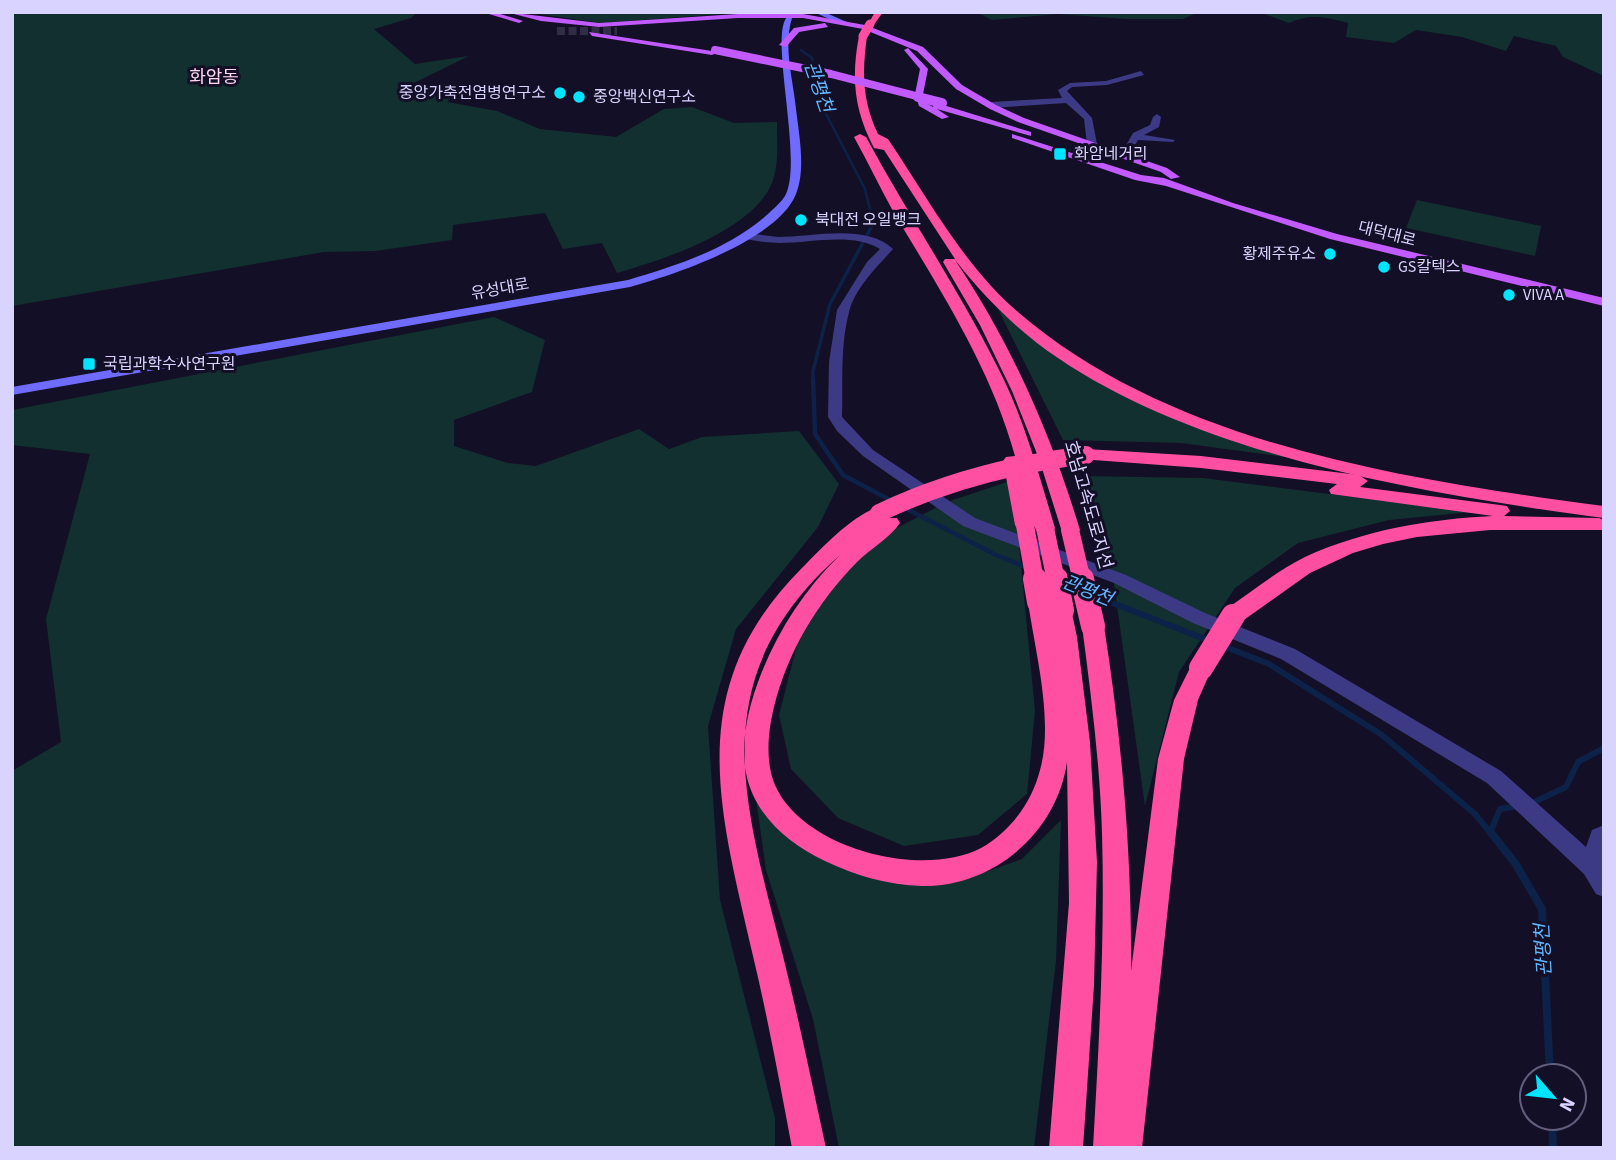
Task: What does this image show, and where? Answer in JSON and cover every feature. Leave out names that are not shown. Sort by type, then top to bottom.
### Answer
[{"type":"highway","name":"호남고속도로지선","points":[[865,12],[854,27],[842,77],[851,115],[859,136],[899,210],[973,332],[1008,408],[1004,425],[1022,500],[1035,526],[1051,606]]},
{"type":"highway","name":"호남고속도로지선","points":[[854,27],[879,12]]},
{"type":"highway","name":"호남고속도로지선","points":[[854,27],[858,96],[873,136],[967,289],[1020,385],[1041,436],[1070,530],[1093,626],[1105,706],[1115,832],[1117,988],[1110,1148]]},
{"type":"highway","points":[[873,136],[884,141],[931,215],[974,274],[1030,330],[1086,368],[1128,391],[1178,413],[1270,446],[1390,476],[1602,521]]},
{"type":"highway","points":[[808,1148],[786,1031],[746,870],[730,777],[731,731],[744,680],[768,627],[785,600],[823,556],[847,535],[932,501],[984,484],[1089,462],[1201,462],[1512,500]]},
{"type":"highway","points":[[1089,462],[1201,472],[1602,521]]},
{"type":"highway","points":[[885,518],[805,609],[778,659],[761,710],[756,737],[760,776],[767,795],[780,815],[800,834],[830,851],[854,862],[880,869],[932,874],[985,860],[1022,834],[1037,813],[1054,767],[1051,606]]},
{"type":"highway","points":[[1125,1148],[1171,759],[1185,700],[1233,616],[1313,562],[1374,540],[1479,524],[1602,521]]},
{"type":"highway","points":[[1051,606],[1075,697],[1083,825],[1079,985],[1066,1148]]},
{"type":"main road","points":[[497,12],[558,26],[713,52]]},
{"type":"main road","points":[[509,12],[541,19],[599,25],[788,14]]},
{"type":"main road","points":[[617,31],[736,18],[765,12]]},
{"type":"main road","points":[[817,12],[854,27]]},
{"type":"main road","points":[[481,14],[713,52]]},
{"type":"main road","points":[[481,14],[525,26]]},
{"type":"main road","name":"대덕대로","points":[[788,14],[854,27],[904,48],[925,69],[919,94],[922,104],[941,116],[1026,139],[1139,178],[1170,180]]},
{"type":"main road","name":"대덕대로","points":[[788,14],[884,33],[920,48],[958,87],[990,105],[1021,120],[1125,156],[1170,180],[1334,237],[1604,302]]},
{"type":"main road","name":"유성대로","points":[[12,391],[630,283],[675,270],[728,247],[766,222],[791,195],[795,169],[789,80],[783,40],[788,14]]},
{"type":"main road","points":[[736,18],[770,22],[783,40],[802,27],[854,27]]},
{"type":"main road","points":[[538,28],[548,29]]},
{"type":"main road","name":"대덕대로","points":[[713,52],[939,104],[1150,175],[1370,238],[1604,293]]},
{"type":"main road","points":[[922,85],[935,81],[958,87]]},
{"type":"street","points":[[1092,144],[1088,118],[1069,101],[1062,90],[1068,86],[1108,83],[1141,73]]},
{"type":"street","points":[[990,105],[1081,101]]},
{"type":"street","points":[[1125,156],[1135,137],[1154,127],[1157,117]]},
{"type":"street","points":[[1135,137],[1170,140]]},
{"type":"street","points":[[745,236],[777,240],[837,238],[881,243],[887,249],[872,264],[843,310],[836,362],[835,417],[842,428],[868,453],[969,522],[1120,579],[1199,618],[1288,654],[1494,777],[1575,850],[1598,877]]},
{"type":"street","points":[[1598,877],[1601,837],[1604,835]]},
{"type":"green space","points":[[12,12],[417,12],[411,18],[374,29],[415,64],[469,56],[412,84],[455,94],[447,102],[497,111],[540,129],[616,137],[664,109],[692,107],[734,123],[777,122],[774,175],[768,191],[756,206],[721,232],[678,253],[617,273],[602,243],[563,249],[545,213],[453,225],[452,240],[375,251],[324,252],[12,306]]},
{"type":"green space","points":[[526,12],[720,14],[748,12],[601,23]]},
{"type":"green space","points":[[976,12],[1199,12],[1183,19],[1125,19],[1058,14],[992,20]]},
{"type":"green space","points":[[1259,12],[1604,12],[1604,76],[1563,57],[1556,46],[1514,36],[1506,51],[1462,37],[1416,30],[1394,43],[1346,37],[1348,23],[1333,19],[1311,17],[1289,23]]},
{"type":"green space","points":[[1417,200],[1541,226],[1535,256],[1406,228]]},
{"type":"green space","points":[[997,307],[1042,345],[1105,385],[1292,458],[1181,443],[1063,440]]},
{"type":"green space","points":[[494,317],[545,340],[532,392],[454,420],[454,446],[508,463],[536,466],[639,429],[669,449],[702,437],[799,431],[839,484],[818,527],[736,629],[708,726],[720,900],[775,1118],[775,1148],[12,1148],[12,771],[61,742],[46,619],[90,454],[12,445],[12,410]]},
{"type":"green space","points":[[1080,476],[1203,478],[1471,512],[1389,520],[1298,543],[1235,588],[1179,672],[1145,806],[1113,577]]},
{"type":"green space","points":[[1013,480],[1024,539],[971,519],[950,501]]},
{"type":"green space","points":[[939,506],[1019,544],[1035,711],[1027,794],[978,835],[904,846],[838,818],[791,769],[779,715],[797,645],[826,595],[855,561],[891,531]]},
{"type":"green space","points":[[755,792],[890,880],[957,882],[1022,859],[1061,820],[1056,961],[1034,1148],[839,1148],[813,1019],[766,870]]},
{"type":"waterway","name":"관평천","points":[[801,50],[812,58],[823,108],[865,189],[873,222]]},
{"type":"waterway","name":"관평천","points":[[813,378],[830,304],[873,224],[872,221]]},
{"type":"waterway","name":"관평천","points":[[813,378],[815,434],[843,475],[894,502]]},
{"type":"waterway","name":"관평천","points":[[905,508],[996,555],[1028,568]]},
{"type":"waterway","name":"관평천","points":[[1092,595],[1210,641]]},
{"type":"waterway","name":"관평천","points":[[1223,646],[1269,664],[1382,735],[1475,814],[1490,833]]},
{"type":"waterway","points":[[1532,803],[1566,787],[1578,762],[1604,748]]},
{"type":"waterway","points":[[1490,833],[1500,809],[1519,806]]},
{"type":"waterway","name":"관평천","points":[[1490,833],[1493,836]]},
{"type":"waterway","name":"관평천","points":[[1492,834],[1515,863],[1542,909],[1549,1062]]},
{"type":"waterway","name":"관평천","points":[[1552,1132],[1553,1148]]},
{"type":"tunnel","points":[[557,31],[617,31]]},
{"type":"place","name":"중앙가축전염병연구소","points":[[560,93]]},
{"type":"place","name":"중앙백신연구소","points":[[579,97]]},
{"type":"place","name":"화암네거리","points":[[1060,154]]},
{"type":"place","name":"북대전 오일뱅크","points":[[801,220]]},
{"type":"place","name":"황제주유소","points":[[1330,254]]},
{"type":"place","name":"GS칼텍스","points":[[1384,267]]},
{"type":"place","name":"VIVA A","points":[[1509,295]]},
{"type":"place","name":"국립과학수사연구원","points":[[89,364]]},
{"type":"district","name":"화암동","points":[[214,77]]}]
